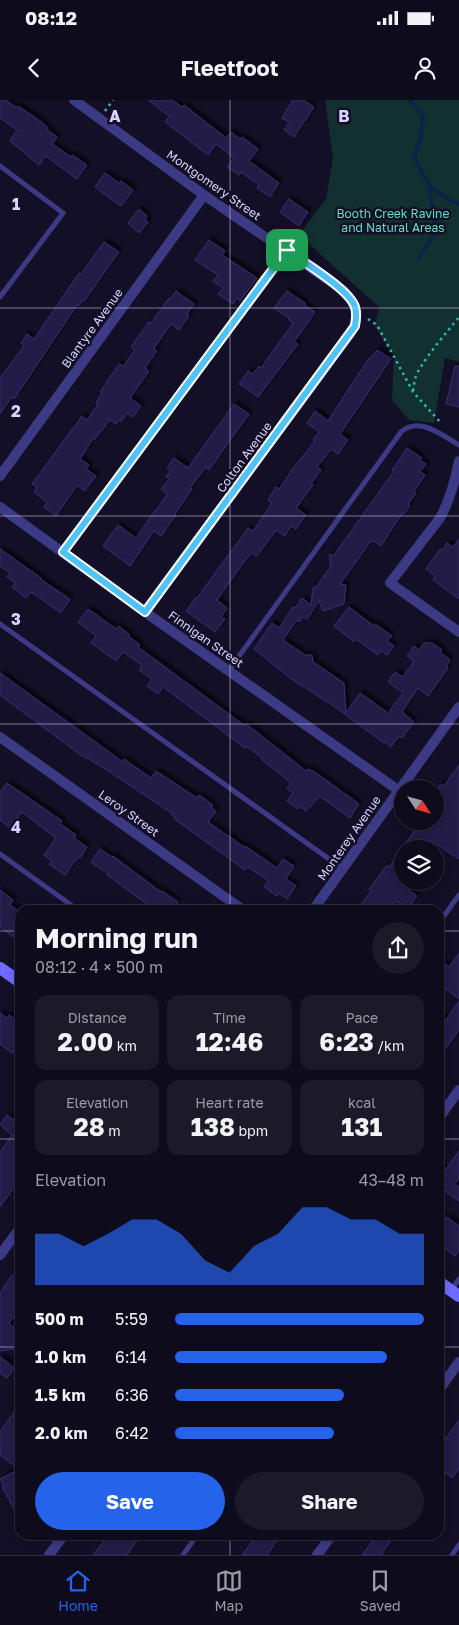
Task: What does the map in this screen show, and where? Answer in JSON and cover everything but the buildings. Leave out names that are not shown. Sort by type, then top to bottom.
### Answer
[{"type":"street","name":"Montgomery Street","points":[[74,100],[204,195],[287,250],[344,291],[355,306],[356,314]]},
{"type":"street","name":"Blantyre Avenue","points":[[0,476],[204,195]]},
{"type":"street","name":"Colton Avenue","points":[[145,612],[350,334],[355,326],[356,314]]},
{"type":"street","points":[[459,461],[454,485],[446,508],[390,584],[459,632]]},
{"type":"street","name":"Finnigan Street","points":[[0,507],[145,612],[394,787]]},
{"type":"street","name":"Monterey Avenue","points":[[405,780],[459,708]]},
{"type":"street","name":"Leroy Street","points":[[0,737],[236,905]]},
{"type":"street","name":"Monterey Avenue","points":[[317,905],[394,796]]},
{"type":"street","points":[[0,968],[15,978]]},
{"type":"street","points":[[444,1111],[459,1090]]},
{"type":"street","points":[[0,1255],[15,1238]]},
{"type":"street","points":[[444,1285],[455,1293]]},
{"type":"street","points":[[444,1383],[459,1362]]},
{"type":"street","points":[[49,1555],[60,1540]]},
{"type":"street","points":[[317,1555],[328,1540]]},
{"type":"lane","points":[[0,166],[63,213],[0,297]]},
{"type":"lane","points":[[63,552],[287,250]]},
{"type":"lane","points":[[229,670],[401,432],[406,428],[417,425],[436,432],[459,445]]},
{"type":"lane","points":[[0,624],[342,869]]},
{"type":"lane","points":[[0,854],[71,905]]},
{"type":"lane","points":[[444,916],[459,895]]},
{"type":"lane","points":[[455,1293],[459,1279]]},
{"type":"lane","points":[[183,1555],[194,1540]]},
{"type":"lane","points":[[452,1555],[459,1545]]},
{"type":"path","points":[[413,392],[415,378],[459,317]]},
{"type":"path","points":[[368,319],[377,325],[413,392],[442,425]]},
{"type":"green space","name":"Booth Creek Ravine and Natural Areas","points":[[325,100],[459,100],[459,362],[445,358],[434,423],[409,420],[392,400],[394,356],[375,326],[379,307],[299,235],[326,199],[333,158]]},
{"type":"waterway","points":[[410,100],[423,117],[421,137],[414,157],[422,174],[435,191],[459,204]]},
{"type":"waterway","points":[[419,258],[436,231],[429,186]]},
{"type":"route","points":[[287,250],[344,291],[355,306],[355,326],[145,612],[63,552],[287,250]]}]
